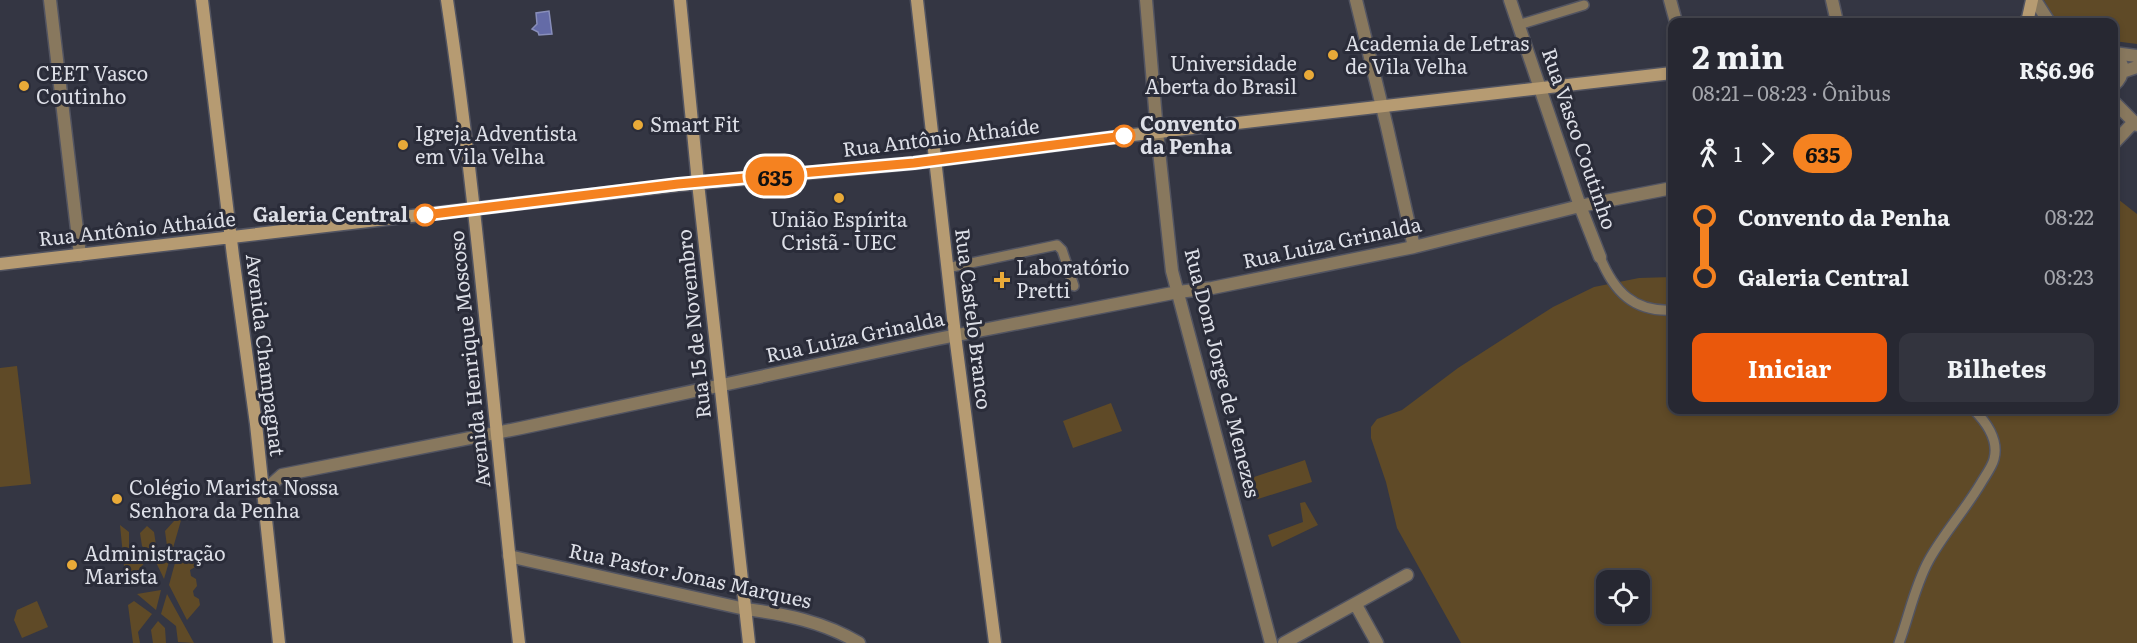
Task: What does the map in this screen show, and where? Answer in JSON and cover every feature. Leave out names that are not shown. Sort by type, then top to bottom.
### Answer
[{"type":"main road","name":"Avenida Champagnat","points":[[202,0],[263,492],[279,643]]},
{"type":"main road","name":"Avenida Henrique Moscoso","points":[[447,0],[475,209],[519,643]]},
{"type":"main road","name":"Rua 15 de Novembro","points":[[680,0],[749,643]]},
{"type":"main road","name":"Rua Castelo Branco","points":[[917,0],[955,335],[995,643]]},
{"type":"main road","points":[[2028,18],[2033,0]]},
{"type":"main road","name":"Rua Antônio Athaíde","points":[[0,264],[698,183],[934,161],[1157,132],[1668,73]]},
{"type":"street","points":[[50,0],[80,255]]},
{"type":"street","name":"Rua Dom Jorge de Menezes","points":[[1146,0],[1172,271],[1272,643]]},
{"type":"street","points":[[1356,0],[1414,247]]},
{"type":"street","name":"Rua Vasco Coutinho","points":[[1510,0],[1580,206],[1600,257]]},
{"type":"street","points":[[1670,0],[1675,18]]},
{"type":"street","points":[[1832,0],[1837,18]]},
{"type":"street","points":[[2033,0],[2046,18]]},
{"type":"street","points":[[2118,54],[2137,56]]},
{"type":"street","points":[[2118,59],[2122,64],[2118,82]]},
{"type":"street","points":[[2122,72],[2137,67]]},
{"type":"street","points":[[2118,107],[2135,123],[2118,139]]},
{"type":"street","name":"Rua Luiza Grinalda","points":[[263,492],[282,475],[721,386],[955,335],[1178,292],[1212,288],[1414,247],[1580,206],[1668,189]]},
{"type":"street","name":"Rua Pastor Jonas Marques","points":[[509,556],[745,609],[784,614],[832,629],[859,643]]},
{"type":"street","points":[[1284,643],[1407,575]]},
{"type":"street","points":[[1356,605],[1377,643]]},
{"type":"lane","points":[[1518,25],[1584,5]]},
{"type":"lane","points":[[947,268],[1057,245],[1062,250],[1074,286]]},
{"type":"lane","points":[[1600,257],[1613,284],[1632,301],[1645,308],[1668,310]]},
{"type":"lane","points":[[1899,643],[1924,571],[1970,502],[1994,459],[1995,447],[1992,435],[1985,421],[1978,414]]},
{"type":"shaded area","points":[[2044,0],[2137,0],[2137,44],[2118,42],[2118,18],[2054,18]]},
{"type":"shaded area","points":[[2118,199],[2137,214],[2137,643],[1461,643],[1397,528],[1386,482],[1371,438],[1371,427],[1377,419],[1402,410],[1458,368],[1553,307],[1594,287],[1639,278],[1668,277],[1668,414],[2118,414]]},
{"type":"shaded area","points":[[17,366],[31,484],[0,487],[0,368]]},
{"type":"shaded area","points":[[1111,403],[1122,431],[1073,448],[1063,421]]},
{"type":"shaded area","points":[[1305,460],[1312,482],[1258,499],[1239,482]]},
{"type":"shaded area","points":[[1305,502],[1318,525],[1272,547],[1268,535],[1303,522],[1300,503]]},
{"type":"shaded area","points":[[184,510],[164,579],[155,560],[167,546],[165,531]]},
{"type":"shaded area","points":[[120,525],[129,532],[129,549],[133,549],[146,561],[131,579],[125,576]]},
{"type":"shaded area","points":[[147,526],[154,532],[156,545],[149,553],[142,546],[140,533]]},
{"type":"shaded area","points":[[179,548],[195,561],[195,567],[190,570],[191,576],[196,579],[197,586],[193,591],[194,596],[199,599],[200,605],[187,620],[169,585]]},
{"type":"shaded area","points":[[161,590],[156,610],[137,594]]},
{"type":"shaded area","points":[[167,594],[194,643],[178,642],[176,626],[161,614]]},
{"type":"shaded area","points":[[37,601],[48,627],[22,638],[14,620],[17,610]]},
{"type":"shaded area","points":[[134,601],[152,614],[138,632],[140,643],[133,643],[128,605]]},
{"type":"shaded area","points":[[158,621],[165,628],[166,643],[153,643],[151,630]]},
{"type":"water","points":[[549,11],[552,34],[539,35],[532,29],[537,24],[536,13]]},
{"type":"bus line","name":"635","points":[[425,215],[678,184],[914,163],[1124,136]]},
{"type":"place","name":"Academia de Letras de Vila Velha","points":[[1333,55]]},
{"type":"place","name":"Universidade Aberta do Brasil","points":[[1309,75]]},
{"type":"place","name":"CEET Vasco Coutinho","points":[[24,86]]},
{"type":"place","name":"Smart Fit","points":[[638,125]]},
{"type":"place","name":"Convento da Penha","points":[[1124,136]]},
{"type":"place","name":"Igreja Adventista em Vila Velha","points":[[403,145]]},
{"type":"place","name":"União Espírita Cristã - UEC","points":[[839,198]]},
{"type":"place","name":"Galeria Central","points":[[425,215]]},
{"type":"place","name":"Laboratório Pretti","points":[[1002,280]]},
{"type":"place","name":"Colégio Marista Nossa Senhora da Penha","points":[[117,499]]},
{"type":"place","name":"Administração Marista","points":[[72,565]]}]
